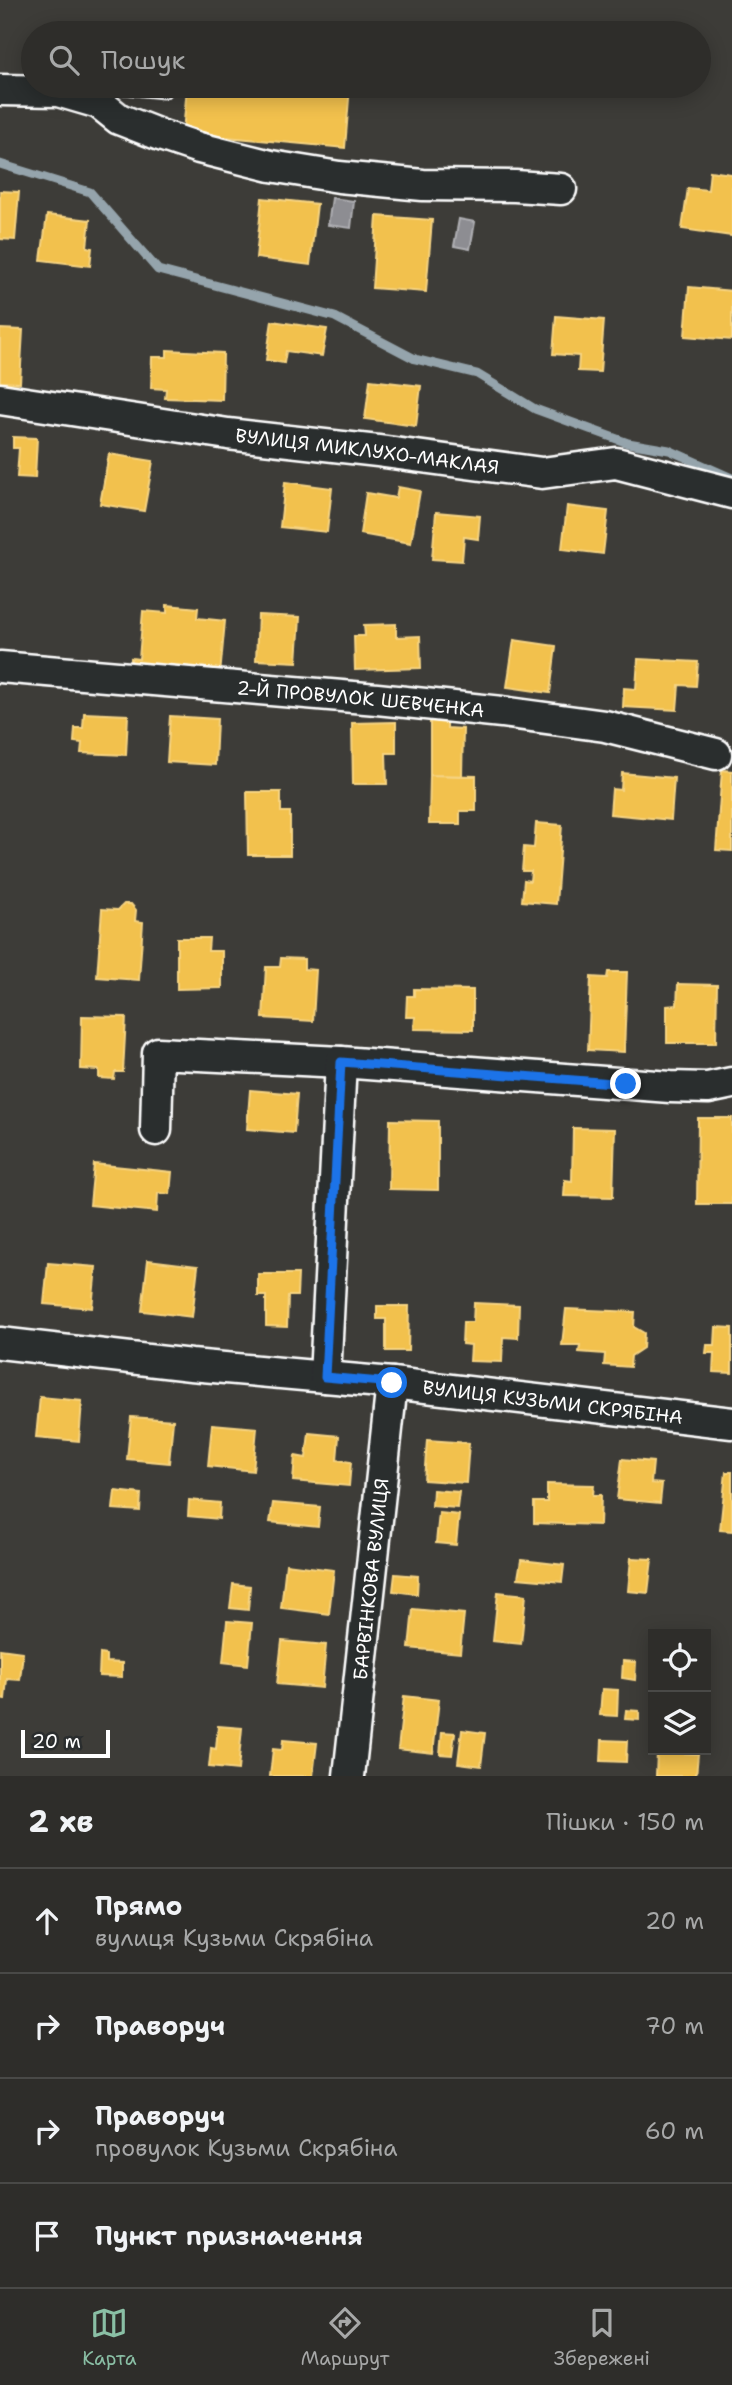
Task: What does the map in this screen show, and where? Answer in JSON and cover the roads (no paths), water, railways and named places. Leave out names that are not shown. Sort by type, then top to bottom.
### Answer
[{"type":"street","points":[[0,90],[21,90]]},
{"type":"street","points":[[82,98],[99,103],[119,119],[160,135],[271,166],[340,177],[424,185],[561,189]]},
{"type":"street","name":"ВУЛИЦЯ МИКЛУХО-МАКЛАЯ","points":[[0,399],[228,434],[542,473],[616,463],[732,493]]},
{"type":"street","name":"2-Й ПРОВУЛОК ШЕВЧЕНКА","points":[[0,667],[502,712],[604,726],[716,754]]},
{"type":"street","points":[[156,1130],[158,1052],[341,1062],[670,1087],[708,1088],[732,1083]]},
{"type":"street","points":[[325,1377],[341,1062]]},
{"type":"street","name":"ВУЛИЦЯ КУЗЬМИ СКРЯБІНА","points":[[0,1343],[177,1364],[392,1383],[732,1423]]},
{"type":"street","name":"БАРВІНКОВА ВУЛИЦЯ","points":[[349,1776],[392,1383]]},
{"type":"waterway","points":[[0,164],[90,192],[158,270],[335,317],[415,359],[477,374],[535,409],[628,443],[669,450],[732,478]]}]
